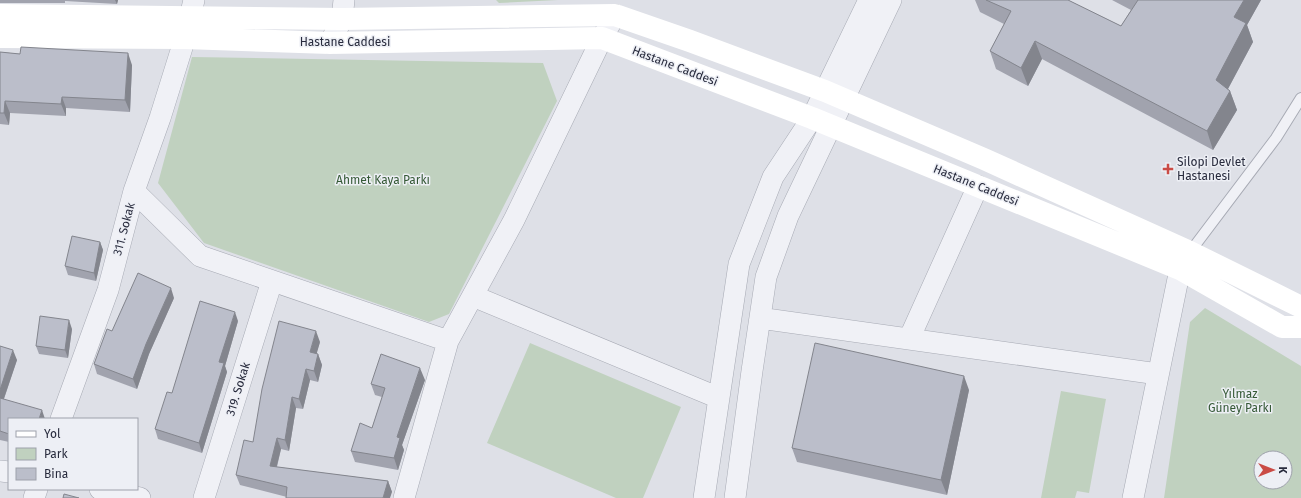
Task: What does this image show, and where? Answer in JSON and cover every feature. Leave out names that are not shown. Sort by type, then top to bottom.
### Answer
[{"type":"main road","name":"Hastane Caddesi","points":[[0,15],[192,8],[615,16],[690,41],[834,95],[984,160],[1185,261],[1282,327],[1301,327]]},
{"type":"main road","name":"Hastane Caddesi","points":[[0,37],[185,38],[330,43],[602,38],[821,121],[978,186],[1185,261],[1301,307]]},
{"type":"street","points":[[834,95],[869,0]]},
{"type":"street","points":[[735,498],[766,277],[821,121],[834,95],[891,0]]},
{"type":"street","name":"311. Sokak","points":[[61,418],[108,290],[134,191],[160,118],[185,38],[192,8]]},
{"type":"street","points":[[330,43],[343,10]]},
{"type":"street","points":[[404,498],[448,341],[514,220],[602,38],[615,16]]},
{"type":"street","points":[[704,498],[739,264],[773,177],[821,121]]},
{"type":"street","points":[[909,339],[978,186]]},
{"type":"street","points":[[134,191],[200,256],[448,341]]},
{"type":"street","points":[[1133,498],[1158,374],[1185,261]]},
{"type":"street","name":"319. Sokak","points":[[204,498],[272,281]]},
{"type":"street","points":[[472,296],[719,398]]},
{"type":"street","points":[[760,318],[1158,374]]},
{"type":"street","points":[[104,490],[140,498]]},
{"type":"lane","points":[[1185,261],[1276,138],[1301,98]]},
{"type":"green space","points":[[496,0],[558,0],[499,3]]},
{"type":"green space","name":"Ahmet Kaya Parkı","points":[[192,57],[543,63],[557,101],[449,314],[429,322],[204,243],[158,183]]},
{"type":"green space","name":"Yılmaz Güney Parkı","points":[[1205,308],[1301,366],[1301,498],[1164,498],[1190,322]]},
{"type":"green space","points":[[530,343],[681,407],[643,498],[616,498],[487,443]]},
{"type":"green space","points":[[1061,391],[1106,399],[1089,493],[1077,491],[1075,498],[1041,498]]},
{"type":"building","points":[[986,0],[1068,0],[1121,26],[1138,0],[1244,0],[1234,17],[1246,23],[1216,80],[1230,91],[1207,131],[1035,41],[1021,68],[990,51],[1011,11]]},
{"type":"building","points":[[21,47],[128,53],[125,100],[62,97],[61,104],[5,101],[4,113],[0,113],[0,52],[20,54]]},
{"type":"building","points":[[72,236],[100,242],[94,273],[65,266]]},
{"type":"building","points":[[138,273],[171,288],[146,344],[133,379],[94,364],[107,329],[112,331]]},
{"type":"building","points":[[200,301],[235,312],[219,362],[224,363],[199,443],[155,429],[167,392],[172,393]]},
{"type":"building","points":[[40,316],[69,320],[65,350],[36,346]]},
{"type":"building","points":[[279,321],[316,331],[310,352],[318,354],[314,371],[306,369],[299,399],[292,397],[285,440],[277,438],[270,466],[388,481],[383,498],[286,498],[287,487],[236,475],[244,440],[253,442],[262,389]]},
{"type":"building","points":[[815,343],[964,376],[941,480],[792,448]]},
{"type":"building","points":[[0,346],[13,350],[0,390]]},
{"type":"building","points":[[381,354],[420,368],[397,437],[400,438],[394,458],[351,451],[360,423],[372,428],[385,388],[371,384]]},
{"type":"building","points":[[0,398],[42,410],[39,418],[8,418],[8,434],[0,431]]},
{"type":"building","points":[[64,494],[79,498],[63,498]]},
{"type":"place","name":"Silopi Devlet Hastanesi","points":[[1168,169]]}]
